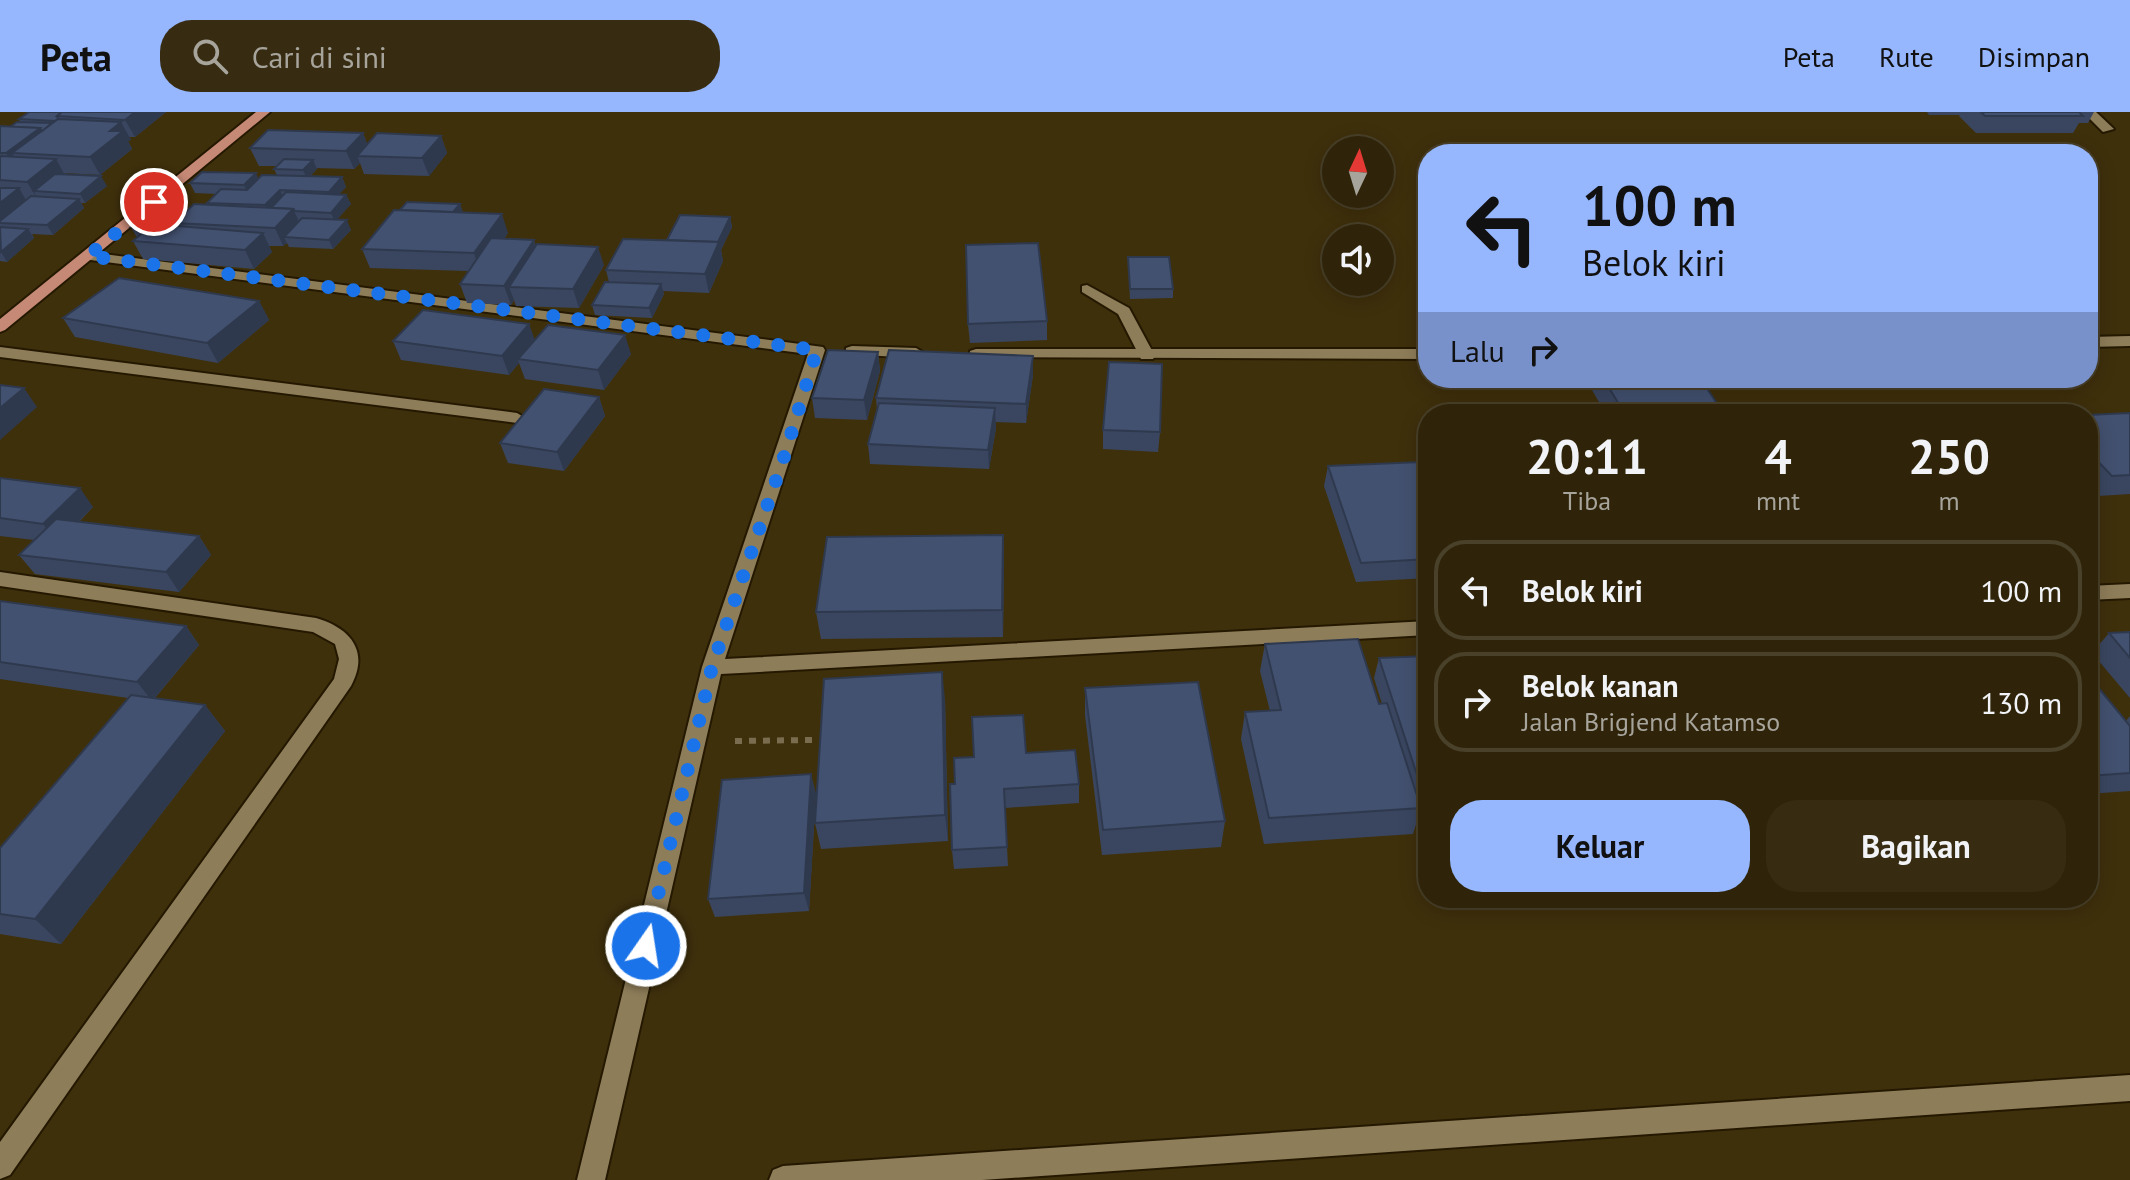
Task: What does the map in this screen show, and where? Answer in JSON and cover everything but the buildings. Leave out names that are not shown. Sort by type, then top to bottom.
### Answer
[{"type":"main road","points":[[0,327],[264,112]]},
{"type":"street","points":[[2089,112],[2108,129]]},
{"type":"street","points":[[88,256],[817,350],[1147,356],[1418,354]]},
{"type":"street","points":[[1087,289],[1124,311],[1147,356]]},
{"type":"street","points":[[2098,342],[2130,341]]},
{"type":"street","points":[[591,1180],[712,667],[817,350]]},
{"type":"street","points":[[0,352],[517,418]]},
{"type":"street","points":[[0,579],[316,625],[338,634],[349,648],[351,661],[344,681],[0,1165]]},
{"type":"street","points":[[2098,593],[2130,591]]},
{"type":"street","points":[[712,667],[1418,629]]},
{"type":"street","points":[[783,1180],[2130,1088]]},
{"type":"path","points":[[694,741],[813,740]]},
{"type":"route","points":[[154,202],[88,256],[817,350],[712,667],[646,946]]}]
